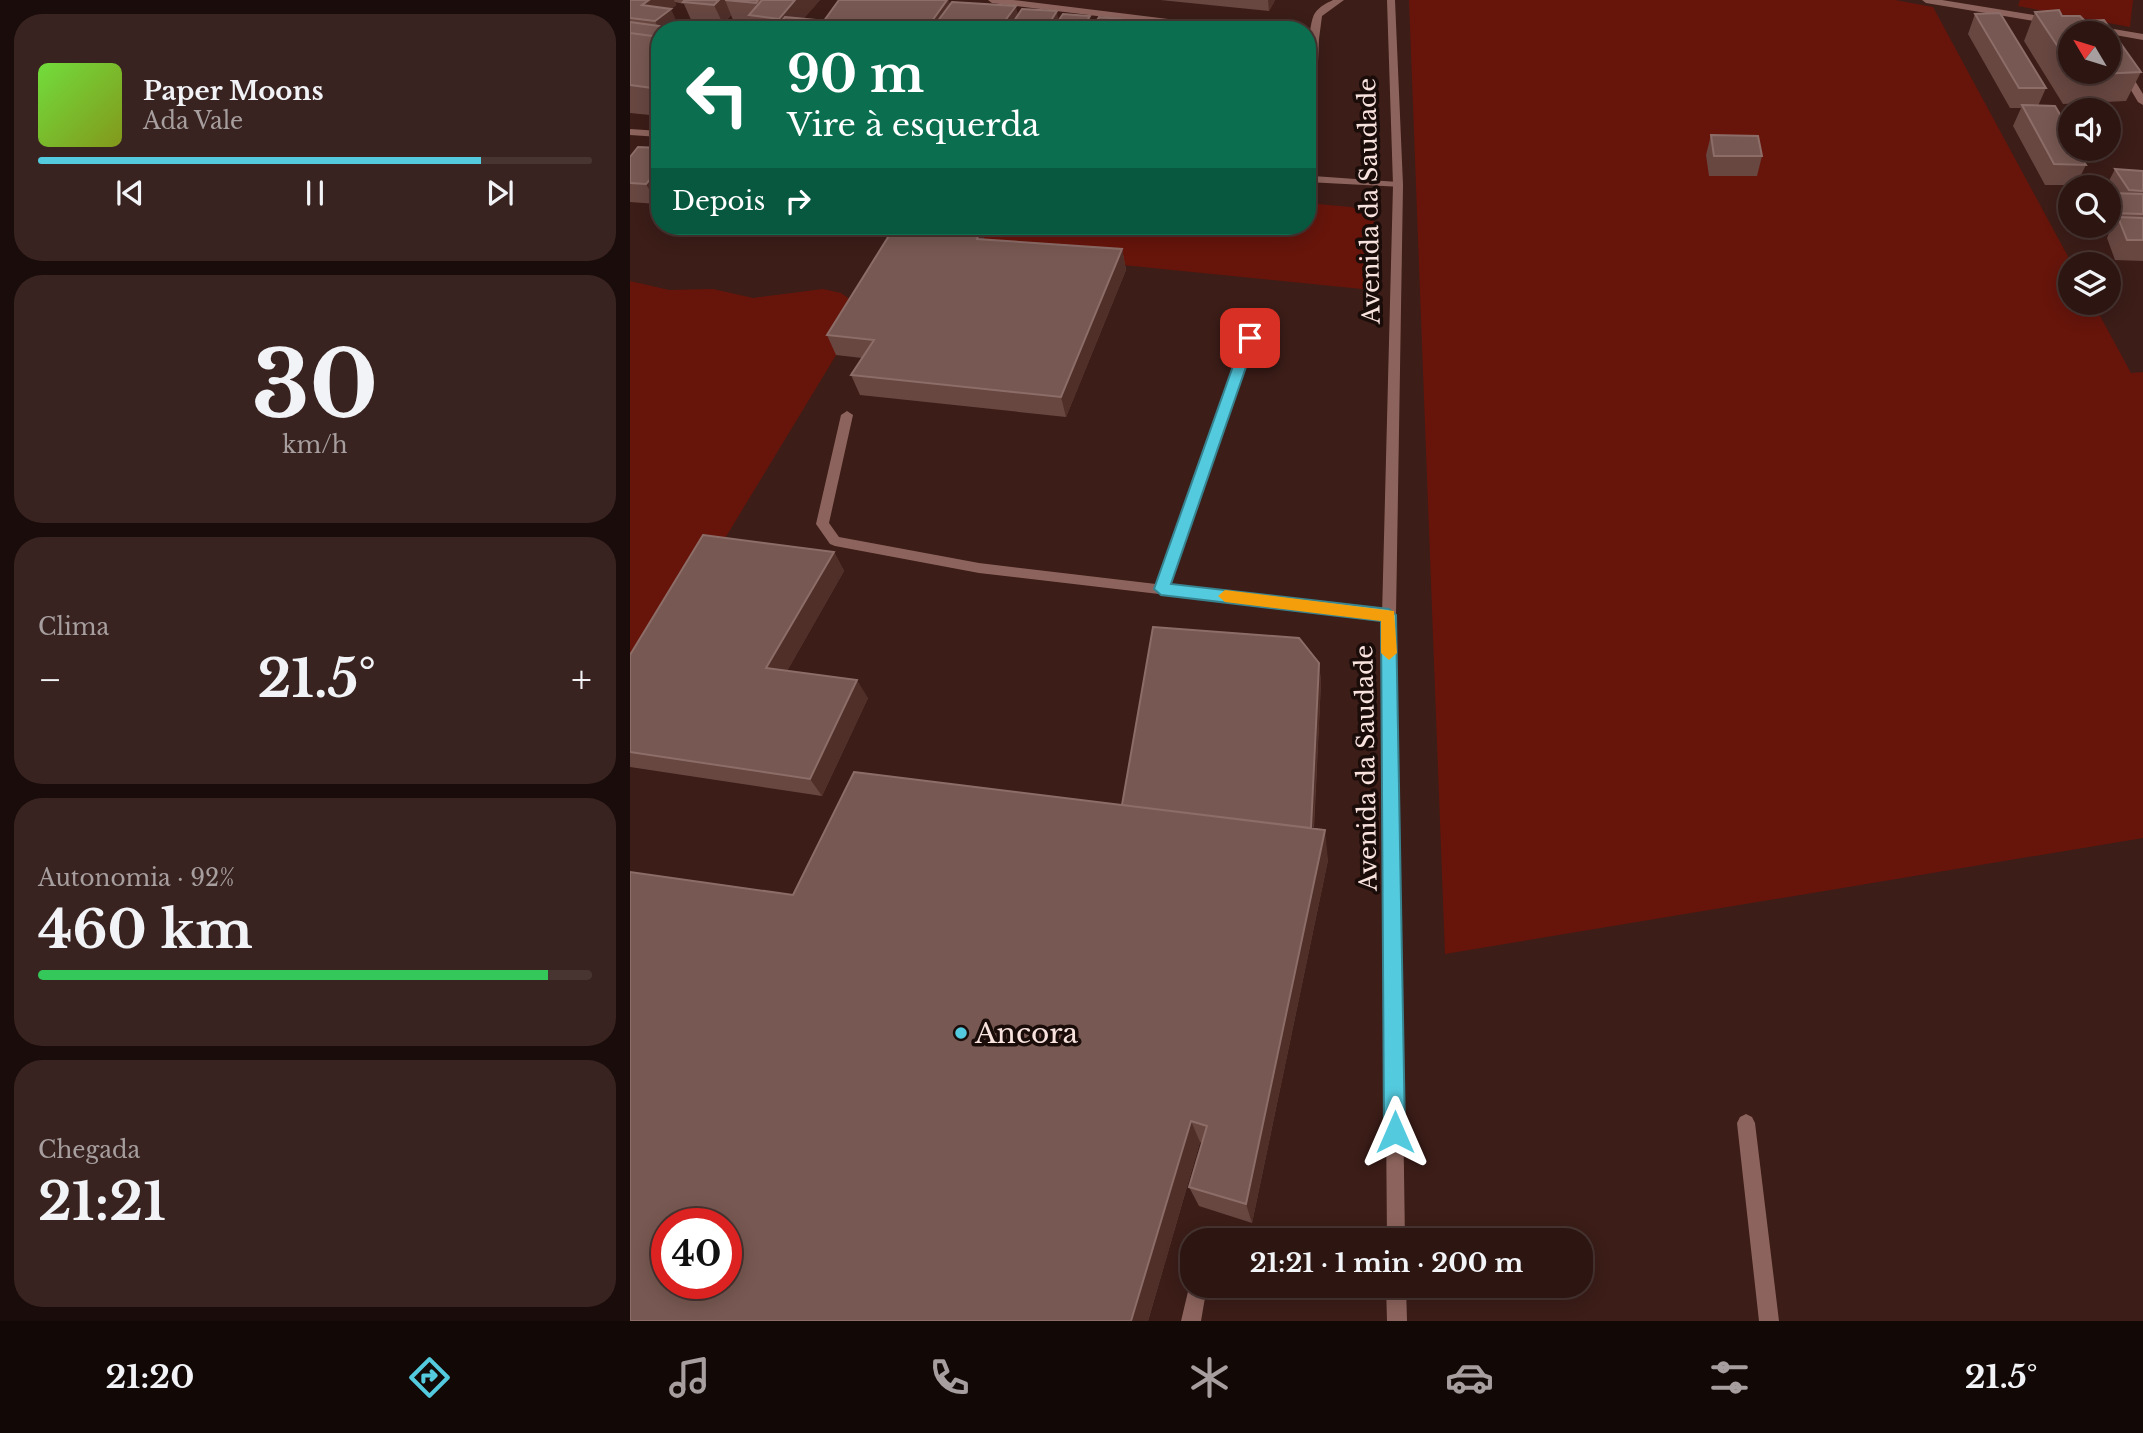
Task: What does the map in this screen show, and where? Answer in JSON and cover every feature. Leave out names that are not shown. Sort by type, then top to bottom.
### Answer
[{"type":"street","points":[[992,0],[1161,21]]},
{"type":"street","points":[[1316,22],[1318,15],[1326,7],[1340,0]]},
{"type":"street","name":"Avenida da Saudade","points":[[1391,0],[1398,185],[1389,615],[1396,1228]]},
{"type":"street","points":[[1926,0],[2058,23]]},
{"type":"street","points":[[2121,34],[2143,37]]},
{"type":"street","points":[[2121,66],[2143,102]]},
{"type":"street","points":[[630,132],[651,133]]},
{"type":"street","points":[[1316,180],[1398,185]]},
{"type":"street","points":[[1161,589],[1250,338]]},
{"type":"street","points":[[847,415],[822,524],[835,541],[978,568],[1389,615]]},
{"type":"street","points":[[1746,1123],[1769,1321]]},
{"type":"street","points":[[1191,1321],[1196,1298]]},
{"type":"street","points":[[1396,1298],[1397,1321]]},
{"type":"shaded area","points":[[1409,0],[1895,0],[1933,7],[2066,252],[2058,252],[2058,315],[2100,315],[2131,373],[2143,372],[2143,838],[1445,954]]},
{"type":"shaded area","points":[[2020,0],[2133,0],[2130,27],[2121,25],[2121,21],[2098,21],[2018,6]]},
{"type":"shaded area","points":[[1316,204],[1351,207],[1374,216],[1372,290],[904,243],[910,235],[1316,235]]},
{"type":"shaded area","points":[[630,281],[669,290],[713,289],[753,298],[823,289],[841,293],[864,309],[630,695]]},
{"type":"building","points":[[630,0],[649,0],[642,5],[671,9],[655,21],[630,18]]},
{"type":"building","points":[[719,0],[714,5],[683,2]]},
{"type":"building","points":[[725,0],[758,0],[756,3]]},
{"type":"building","points":[[762,0],[795,0],[779,19],[749,15]]},
{"type":"building","points":[[839,0],[947,0],[932,21],[824,21]]},
{"type":"building","points":[[952,2],[1016,6],[1005,21],[938,21]]},
{"type":"building","points":[[1022,9],[1057,11],[1051,21],[1014,21]]},
{"type":"building","points":[[2059,10],[2062,16],[2080,16],[2085,21],[2058,21],[2058,47],[2035,12]]},
{"type":"building","points":[[2000,13],[2046,88],[2019,88],[1975,14]]},
{"type":"building","points":[[1063,14],[1090,16],[1087,21],[1058,21]]},
{"type":"building","points":[[785,17],[817,20],[816,21],[782,21]]},
{"type":"building","points":[[1099,17],[1122,19],[1121,21],[1097,21]]},
{"type":"building","points":[[630,22],[651,25],[651,36],[630,33]]},
{"type":"building","points":[[630,33],[651,36],[651,88],[630,85]]},
{"type":"building","points":[[2121,44],[2141,72],[2121,73]]},
{"type":"building","points":[[2022,105],[2055,106],[2058,111],[2058,161],[2084,161],[2086,165],[2054,164]]},
{"type":"building","points":[[1711,135],[1758,136],[1762,156],[1714,156]]},
{"type":"building","points":[[638,147],[651,148],[651,178],[646,184],[630,183],[630,157]]},
{"type":"building","points":[[2115,169],[2143,171],[2143,191],[2129,190]]},
{"type":"building","points":[[2121,193],[2143,194],[2143,214],[2121,213]]},
{"type":"building","points":[[2121,217],[2143,218],[2143,240],[2127,240]]},
{"type":"building","points":[[889,235],[979,235],[977,239],[1122,249],[1061,397],[851,375],[874,340],[827,335]]},
{"type":"building","points":[[703,535],[834,552],[766,668],[857,680],[810,779],[630,752],[630,655]]},
{"type":"building","points":[[1153,627],[1299,638],[1319,663],[1311,828],[1122,805]]},
{"type":"building","name":"Ancora","points":[[854,772],[1325,830],[1246,1204],[1189,1187],[1207,1126],[1191,1121],[1131,1321],[630,1321],[630,872],[793,895]]},
{"type":"slow traffic","points":[[1225,596],[1389,615],[1389,653]]},
{"type":"place","name":"Ancora","points":[[961,1033]]},
{"type":"route","points":[[1250,338],[1161,589],[1389,615],[1395,1132]]}]
